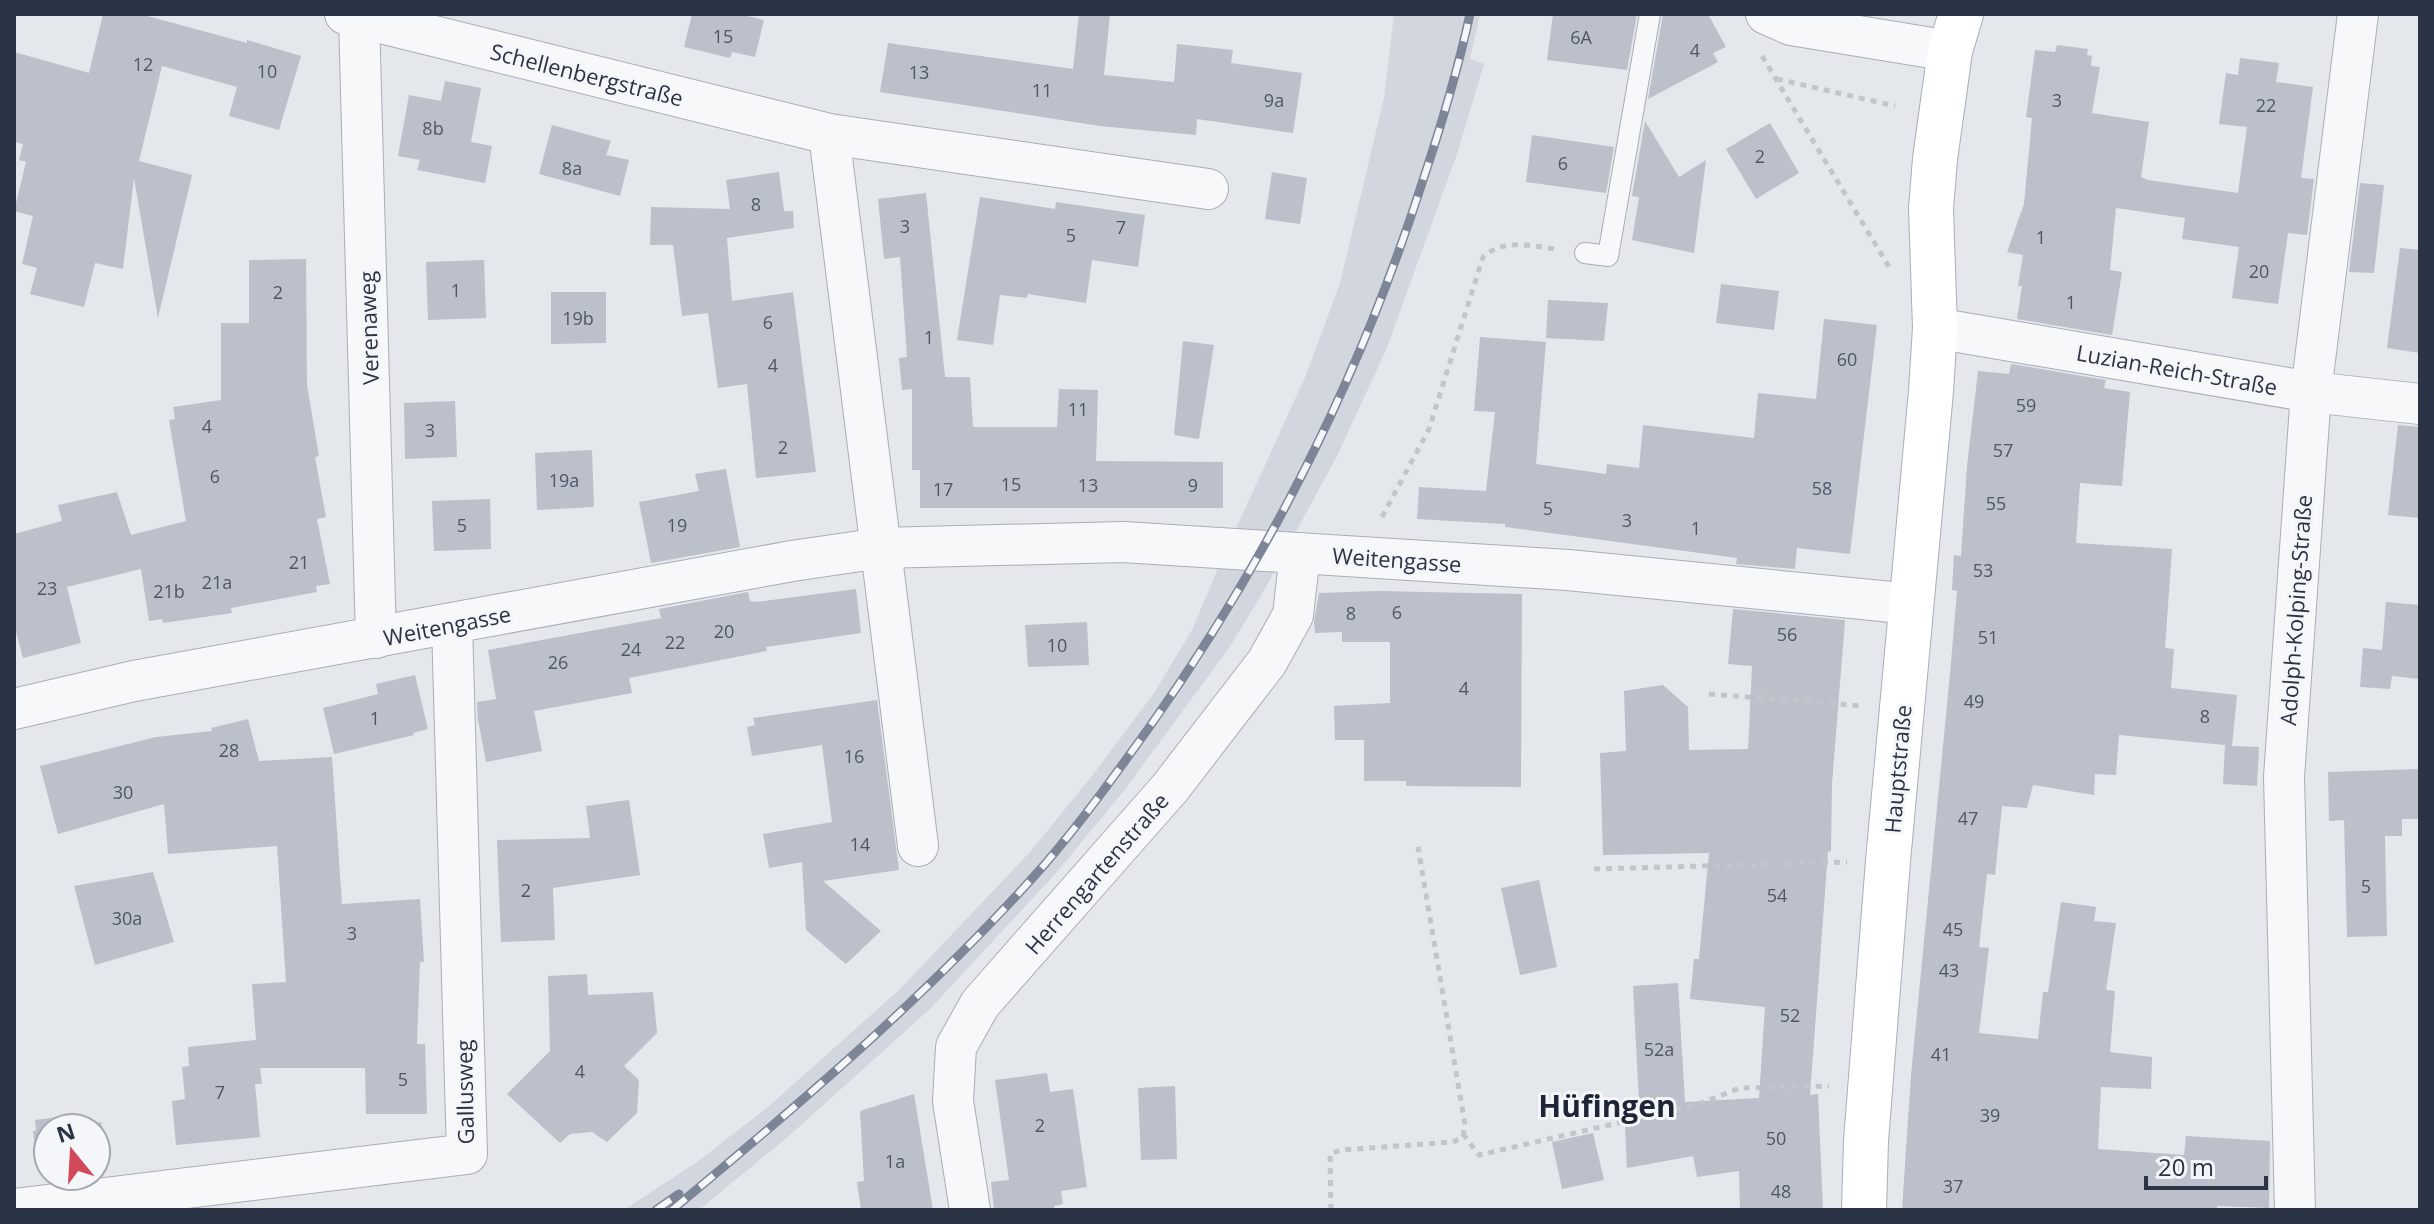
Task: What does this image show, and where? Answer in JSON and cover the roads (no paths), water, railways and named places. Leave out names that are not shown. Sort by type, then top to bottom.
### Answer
[{"type":"main road","name":"Hauptstraße","points":[[1864,1210],[1870,1085],[1888,861],[1935,328],[1932,197],[1955,32]]},
{"type":"street","points":[[1766,14],[1791,25],[1955,32]]},
{"type":"street","name":"Adolph-Kolping-Straße","points":[[2295,1210],[2284,777],[2311,392],[2358,14]]},
{"type":"street","name":"Schellenbergstraße","points":[[352,16],[829,134],[1208,189]]},
{"type":"street","name":"Verenaweg","points":[[352,16],[376,638]]},
{"type":"street","points":[[829,134],[918,846]]},
{"type":"street","name":"Luzian-Reich-Straße","points":[[1935,328],[2311,392],[2420,404]]},
{"type":"street","name":"Weitengasse","points":[[14,709],[134,681],[792,561],[881,548],[1123,542],[1568,570],[1912,604]]},
{"type":"street","name":"Herrengartenstraße","points":[[970,1210],[953,1101],[956,1047],[980,1004],[1170,788],[1267,662],[1293,615],[1300,553]]},
{"type":"street","name":"Gallusweg","points":[[14,1209],[467,1154],[452,624]]},
{"type":"lane","points":[[1585,253],[1608,256],[1650,14]]},
{"type":"railway","points":[[672,1210],[865,1044],[1002,911],[1085,815],[1192,665],[1271,532],[1341,394],[1399,251],[1431,157],[1470,14]]},
{"type":"railway","points":[[656,1210],[679,1194]]},
{"type":"district","name":"Hüfingen","points":[[1607,1105]]}]
